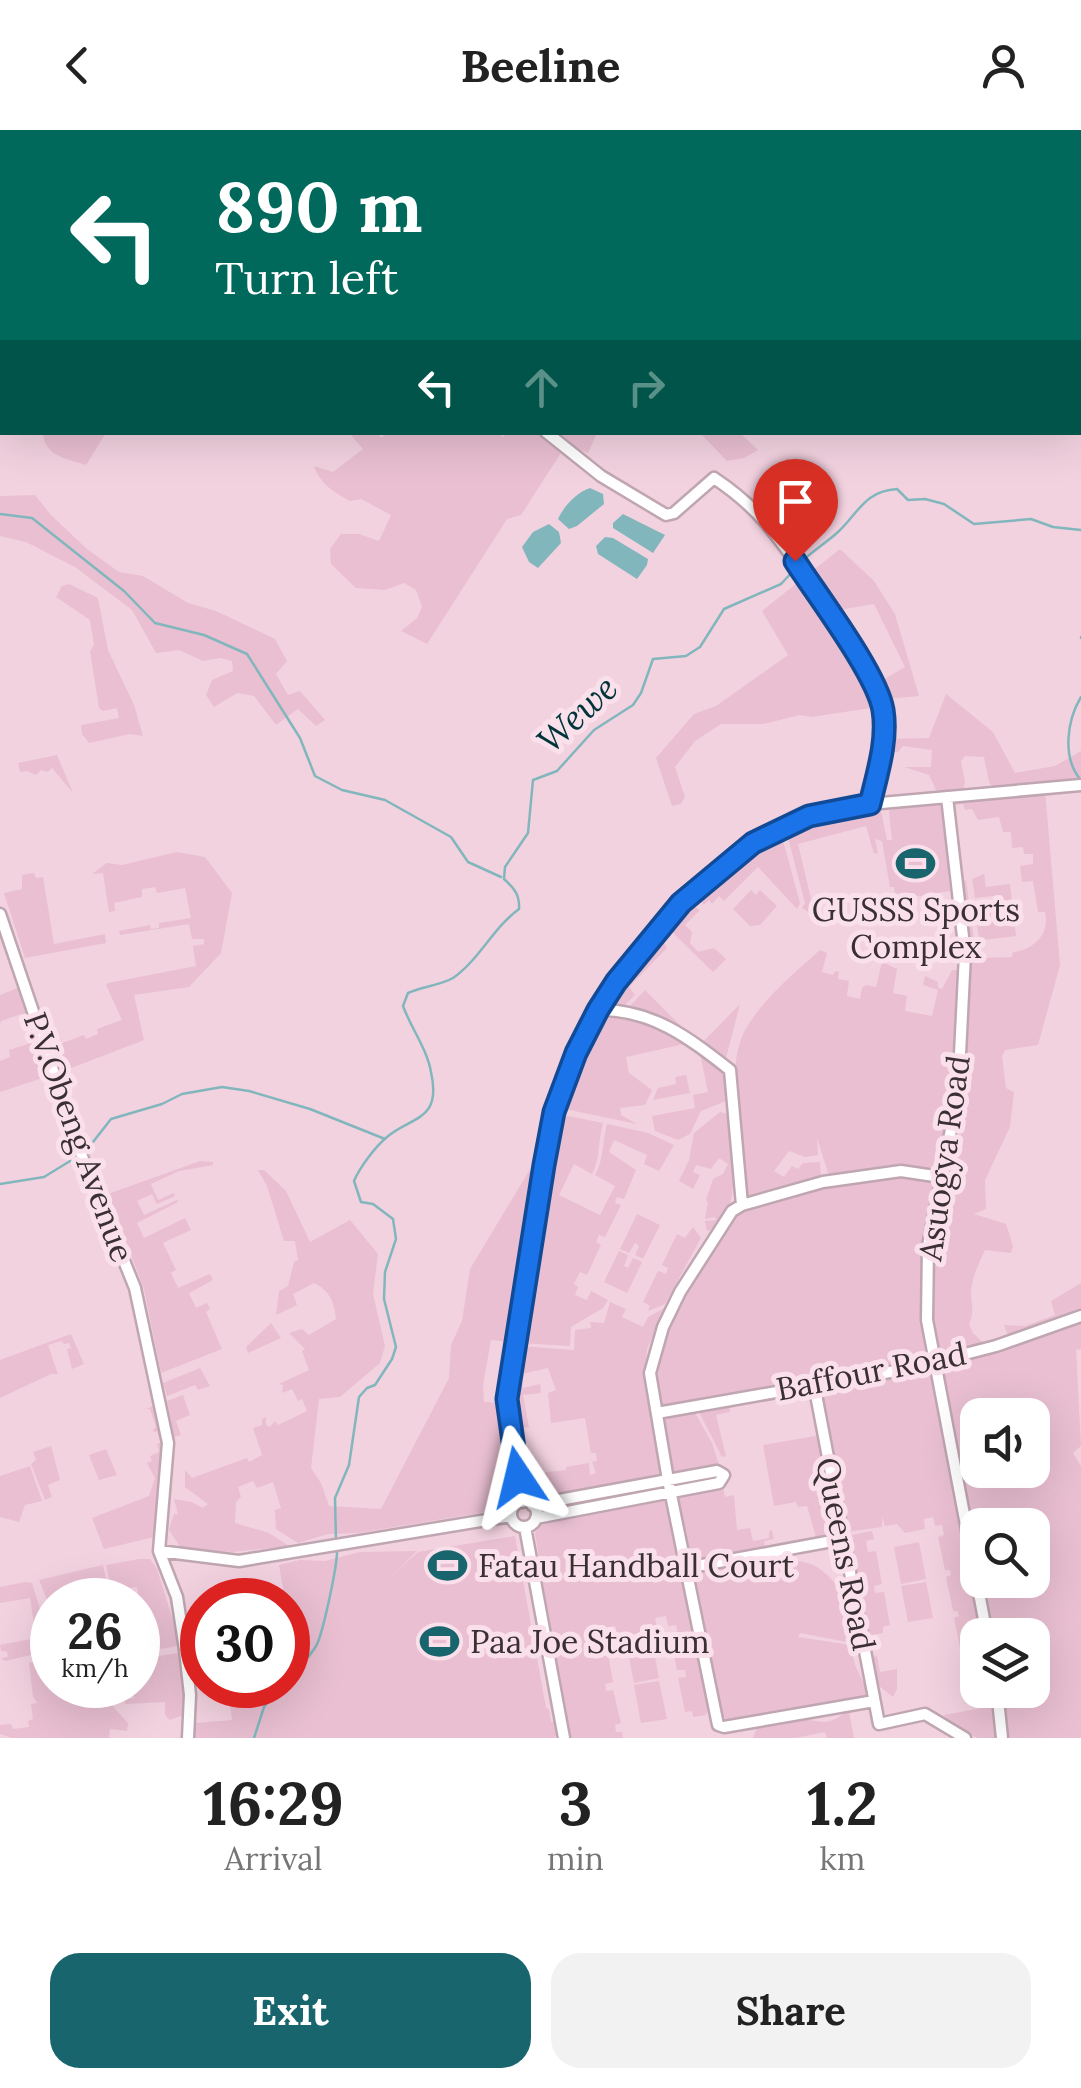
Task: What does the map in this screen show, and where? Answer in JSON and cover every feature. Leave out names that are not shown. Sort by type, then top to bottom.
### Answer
[{"type":"street","points":[[550,435],[601,476],[666,515],[674,513],[710,478],[757,514],[797,564],[862,664],[882,704],[880,764],[870,804]]},
{"type":"street","points":[[536,1518],[527,1503],[506,1405],[554,1112],[576,1053],[616,982],[681,903],[753,843],[809,816],[870,804],[1081,785]]},
{"type":"street","name":"Asuogya Road","points":[[948,797],[966,954],[958,1094],[928,1246],[927,1320],[947,1410],[983,1618]]},
{"type":"street","name":"P.V.Obeng Avenue","points":[[0,914],[84,1162],[135,1288],[168,1443],[158,1551]]},
{"type":"street","points":[[598,1010],[649,1017],[671,1027],[730,1070],[737,1208],[695,1265],[663,1326],[650,1373],[718,1725],[724,1728],[874,1701]]},
{"type":"street","points":[[737,1208],[822,1182],[901,1171],[941,1177]]},
{"type":"street","name":"Baffour Road","points":[[658,1412],[934,1362],[996,1346],[1081,1316]]},
{"type":"street","name":"Queens Road","points":[[814,1384],[879,1724],[925,1714],[965,1738]]},
{"type":"street","points":[[525,1527],[515,1523],[515,1505],[670,1486]]},
{"type":"street","points":[[525,1527],[536,1518],[670,1486]]},
{"type":"street","points":[[188,1738],[186,1650],[177,1598],[158,1551],[240,1561],[512,1516]]},
{"type":"street","points":[[525,1527],[564,1738]]},
{"type":"street","points":[[686,1568],[843,1539]]},
{"type":"street","points":[[999,1708],[1002,1738]]},
{"type":"street","points":[[747,1724],[749,1738]]},
{"type":"shaded area","points":[[0,435],[1081,435],[1081,1738],[0,1738]]},
{"type":"shaded area","points":[[43,435],[105,435],[86,465],[52,452]]},
{"type":"shaded area","points":[[351,435],[596,435],[588,453],[566,445],[521,515],[507,519],[427,644],[401,631],[417,618],[422,607],[416,590],[404,583],[385,590],[356,588],[331,564],[330,549],[341,534],[359,534],[379,541],[391,515],[361,499],[350,501],[339,495],[314,466],[333,472],[363,449]]},
{"type":"shaded area","points":[[702,435],[742,435],[758,450],[727,461]]},
{"type":"shaded area","points":[[35,495],[87,549],[119,572],[143,576],[188,603],[216,611],[275,639],[287,661],[276,674],[288,695],[300,691],[325,720],[316,726],[298,709],[276,725],[254,696],[237,693],[214,707],[206,695],[212,680],[233,671],[232,661],[203,661],[179,650],[156,653],[132,610],[75,567],[26,542],[0,536],[0,496]]},
{"type":"shaded area","points":[[840,549],[874,581],[895,614],[919,696],[886,699],[881,681],[905,667],[874,604],[839,610],[828,607],[806,576]]},
{"type":"shaded area","points":[[802,579],[858,664],[878,707],[811,717],[800,715],[763,724],[721,724],[695,741],[675,767],[685,797],[681,804],[672,806],[656,758],[694,714],[716,706],[788,655],[762,611]]},
{"type":"shaded area","points":[[69,584],[98,598],[108,650],[134,705],[143,736],[130,734],[89,743],[82,734],[81,725],[119,718],[117,708],[99,708],[90,651],[94,645],[90,620],[56,597],[62,586]]},
{"type":"shaded area","points":[[946,694],[993,732],[1015,773],[1055,766],[1081,751],[1081,780],[994,789],[984,757],[965,756],[961,761],[963,791],[936,790],[929,775],[904,767],[931,767],[932,750],[903,746],[898,752],[888,752],[886,739],[929,738]]},
{"type":"shaded area","points":[[57,755],[73,793],[52,768],[36,775],[20,772],[18,763]]},
{"type":"shaded area","points":[[1045,791],[1060,965],[1038,1045],[1005,1050],[1002,1056],[1006,1088],[1014,1092],[1010,1127],[985,1180],[986,1209],[974,1214],[1006,1224],[1013,1246],[1011,1253],[985,1250],[973,1281],[969,1324],[986,1345],[940,1355],[932,1330],[930,1297],[937,1214],[966,1042],[968,973],[961,881],[966,880],[974,940],[985,946],[972,948],[973,963],[980,962],[980,958],[1012,957],[1013,952],[1028,948],[1043,934],[1046,920],[1045,912],[1038,912],[1033,881],[1022,882],[1020,866],[1033,864],[1033,854],[1024,854],[1023,847],[1012,848],[1011,832],[1003,832],[999,817],[978,820],[972,809],[965,810],[963,804],[953,805],[952,800]]},
{"type":"shaded area","points":[[942,801],[954,874],[948,875],[950,891],[896,900],[882,841],[875,839],[878,853],[874,854],[866,826],[798,844],[815,916],[802,908],[805,903],[786,830],[811,820],[880,806],[887,840],[892,840],[892,805]]},
{"type":"shaded area","points":[[781,833],[800,903],[797,909],[758,867],[724,901],[719,896],[712,904],[709,900],[704,905],[698,898],[730,868]]},
{"type":"shaded area","points":[[177,852],[205,857],[232,893],[221,953],[189,987],[134,995],[144,1040],[61,1072],[52,1047],[84,1035],[86,1039],[98,1034],[97,1029],[122,1020],[108,983],[196,966],[193,946],[204,944],[204,939],[192,939],[189,924],[120,935],[119,931],[150,925],[151,929],[159,928],[159,923],[191,918],[185,888],[157,893],[155,887],[142,889],[142,897],[114,903],[115,911],[109,912],[103,873],[92,874],[107,863],[122,865]]},
{"type":"shaded area","points":[[34,873],[36,878],[43,877],[54,944],[105,934],[106,943],[25,958],[4,893],[22,889],[22,875]]},
{"type":"shaded area","points":[[984,874],[986,887],[1010,884],[1016,936],[979,938],[975,912],[1003,909],[1001,895],[975,898],[972,879]]},
{"type":"shaded area","points":[[751,890],[756,895],[760,890],[777,906],[760,925],[750,926],[733,909]]},
{"type":"shaded area","points":[[690,904],[700,910],[685,925],[692,932],[690,943],[698,952],[714,948],[726,959],[713,972],[672,932],[663,941],[667,948],[629,987],[635,995],[624,1006],[609,1005],[633,967]]},
{"type":"shaded area","points":[[820,950],[827,953],[822,972],[839,972],[838,979],[849,981],[847,996],[860,999],[866,985],[876,987],[882,962],[897,969],[893,993],[907,996],[905,1011],[932,1016],[938,990],[923,985],[925,976],[938,982],[942,989],[952,970],[960,970],[955,1087],[938,1173],[829,1176],[817,1138],[818,1155],[805,1157],[789,1151],[774,1171],[784,1177],[792,1166],[798,1169],[803,1163],[820,1162],[821,1180],[771,1190],[745,1200],[734,1090],[739,1048],[745,1030],[760,1008]]},
{"type":"shaded area","points":[[20,987],[32,1028],[26,1028],[21,1014],[1,1021],[0,1025],[0,995]]},
{"type":"shaded area","points":[[645,990],[682,1027],[629,1007]]},
{"type":"shaded area","points":[[740,1004],[726,1058],[722,1059],[702,1043]]},
{"type":"shaded area","points":[[612,1013],[659,1024],[701,1049],[725,1070],[726,1101],[701,1111],[690,1134],[678,1140],[655,1131],[652,1116],[695,1108],[693,1095],[708,1092],[699,1049],[691,1050],[689,1043],[626,1057],[629,1073],[652,1090],[645,1105],[620,1108],[621,1115],[637,1124],[560,1108],[581,1050],[600,1016]]},
{"type":"shaded area","points":[[35,1036],[49,1076],[0,1092],[0,1061],[10,1057],[9,1050],[31,1043],[30,1038]]},
{"type":"shaded area","points":[[686,1075],[690,1093],[653,1100],[658,1088],[676,1084],[675,1077]]},
{"type":"shaded area","points":[[720,1112],[728,1114],[732,1197],[719,1224],[707,1231],[705,1221],[717,1220],[705,1219],[706,1200],[713,1179],[723,1174],[728,1164],[719,1158],[711,1169],[696,1165],[693,1172],[700,1175],[693,1189],[679,1181],[689,1160],[694,1133]]},
{"type":"shaded area","points":[[563,1115],[603,1123],[592,1174],[574,1164],[559,1195],[600,1215],[615,1186],[595,1175],[607,1124],[648,1133],[674,1145],[659,1171],[644,1164],[647,1155],[614,1140],[609,1152],[636,1170],[624,1199],[617,1197],[615,1203],[621,1205],[605,1237],[599,1235],[596,1242],[601,1245],[587,1275],[580,1272],[574,1284],[578,1287],[575,1295],[587,1300],[591,1291],[608,1300],[603,1308],[571,1327],[570,1346],[519,1343],[557,1119]]},
{"type":"shaded area","points":[[200,1161],[213,1165],[179,1171],[151,1184],[158,1200],[174,1193],[175,1196],[157,1204],[152,1194],[137,1201],[144,1215],[178,1202],[137,1223],[144,1238],[185,1218],[191,1230],[163,1243],[176,1270],[171,1273],[178,1288],[210,1274],[213,1280],[189,1293],[196,1308],[207,1303],[210,1309],[206,1312],[222,1349],[161,1373],[144,1289],[108,1194]]},
{"type":"shaded area","points":[[258,1170],[264,1170],[286,1191],[310,1242],[350,1220],[378,1254],[373,1294],[385,1346],[380,1363],[340,1397],[319,1399],[311,1468],[329,1506],[381,1509],[449,1378],[451,1345],[462,1321],[470,1269],[529,1171],[539,1172],[510,1342],[491,1340],[483,1385],[484,1402],[503,1403],[513,1492],[503,1509],[358,1533],[328,1534],[298,1543],[276,1529],[275,1510],[281,1508],[273,1482],[257,1488],[253,1481],[238,1487],[241,1497],[236,1502],[235,1523],[269,1533],[289,1546],[232,1552],[181,1548],[169,1530],[174,1514],[178,1514],[174,1499],[203,1508],[208,1504],[185,1487],[185,1470],[192,1478],[247,1458],[249,1462],[262,1455],[253,1428],[262,1425],[262,1419],[266,1417],[270,1427],[275,1421],[278,1425],[307,1411],[292,1389],[282,1393],[283,1385],[279,1384],[309,1370],[302,1351],[305,1349],[289,1333],[302,1329],[309,1335],[336,1319],[330,1297],[314,1283],[293,1294],[297,1305],[276,1315],[279,1291],[288,1286],[294,1262],[298,1260],[295,1241],[284,1241]]},
{"type":"shaded area","points":[[902,1174],[933,1180],[923,1250],[922,1303],[930,1358],[661,1408],[655,1370],[666,1331],[688,1282],[730,1220],[743,1209],[778,1195]]},
{"type":"shaded area","points":[[637,1214],[660,1225],[643,1259],[635,1255],[639,1246],[635,1243],[629,1253],[620,1249]]},
{"type":"shaded area","points":[[693,1227],[701,1238],[665,1304],[648,1311],[650,1306],[643,1302],[658,1271],[666,1274],[668,1268],[662,1265],[677,1234],[685,1238]]},
{"type":"shaded area","points":[[619,1251],[628,1255],[624,1266],[628,1268],[633,1258],[642,1262],[627,1293],[604,1282]]},
{"type":"shaded area","points":[[1081,1283],[1081,1313],[1009,1338],[1004,1325],[1025,1326],[1055,1315],[1051,1301]]},
{"type":"shaded area","points":[[610,1302],[626,1309],[622,1317],[643,1327],[648,1317],[665,1308],[647,1349],[645,1373],[663,1477],[535,1500],[526,1491],[521,1465],[535,1462],[538,1473],[589,1463],[590,1475],[596,1473],[592,1462],[597,1461],[596,1453],[591,1453],[585,1418],[551,1423],[548,1393],[556,1390],[548,1368],[521,1374],[523,1388],[540,1384],[541,1393],[523,1395],[529,1427],[513,1427],[512,1395],[519,1346],[574,1350],[575,1330],[591,1328],[590,1322],[604,1323]]},
{"type":"shaded area","points":[[1081,1320],[1081,1349],[1076,1350],[1081,1446],[1073,1453],[1081,1466],[1081,1738],[1006,1738],[1003,1708],[1050,1708],[1050,1618],[987,1618],[983,1598],[1050,1598],[1050,1508],[965,1508],[962,1488],[1050,1488],[1050,1398],[960,1398],[960,1479],[940,1370],[944,1364],[980,1356]]},
{"type":"shaded area","points":[[271,1323],[281,1338],[248,1353],[246,1347]]},
{"type":"shaded area","points":[[71,1334],[84,1364],[72,1369],[69,1343],[48,1345],[58,1374],[0,1398],[0,1360]]},
{"type":"shaded area","points":[[200,1368],[210,1386],[198,1390],[195,1385],[167,1396],[163,1383]]},
{"type":"shaded area","points":[[930,1368],[960,1519],[960,1598],[976,1598],[980,1618],[960,1618],[960,1648],[954,1618],[959,1616],[953,1611],[946,1577],[951,1575],[950,1570],[945,1570],[938,1537],[944,1535],[942,1525],[935,1526],[933,1517],[924,1519],[925,1529],[905,1533],[897,1524],[885,1526],[882,1517],[882,1527],[846,1532],[820,1388]]},
{"type":"shaded area","points":[[183,1395],[190,1415],[176,1421],[181,1435],[174,1437],[167,1401]]},
{"type":"shaded area","points":[[729,1404],[730,1412],[716,1415],[726,1456],[722,1457],[698,1410]]},
{"type":"shaded area","points":[[156,1405],[162,1441],[154,1537],[104,1549],[92,1518],[149,1496],[155,1478],[147,1463],[152,1461],[150,1456],[159,1452],[157,1444],[161,1442],[157,1432],[152,1431],[156,1427],[150,1409],[146,1409]]},
{"type":"shaded area","points":[[694,1411],[712,1443],[720,1468],[678,1476],[670,1468],[662,1422],[667,1416]]},
{"type":"shaded area","points":[[821,1435],[840,1535],[817,1541],[807,1506],[798,1507],[796,1502],[774,1506],[763,1445]]},
{"type":"shaded area","points":[[51,1446],[60,1480],[48,1485],[52,1497],[45,1500],[31,1464],[36,1460],[33,1452]]},
{"type":"shaded area","points":[[106,1449],[117,1475],[99,1480],[89,1455]]},
{"type":"shaded area","points":[[30,1466],[42,1501],[25,1505],[19,1522],[0,1517],[0,1476]]},
{"type":"shaded area","points":[[723,1487],[725,1497],[734,1495],[737,1530],[750,1528],[753,1541],[769,1538],[772,1530],[774,1539],[764,1541],[766,1551],[692,1563],[677,1497]]},
{"type":"shaded area","points":[[660,1498],[667,1500],[708,1709],[706,1715],[693,1717],[692,1711],[685,1712],[678,1678],[686,1677],[685,1670],[677,1670],[670,1638],[678,1636],[676,1625],[668,1626],[666,1616],[655,1618],[658,1630],[618,1637],[615,1626],[604,1628],[606,1637],[599,1639],[602,1650],[607,1649],[613,1682],[605,1684],[606,1691],[613,1690],[621,1723],[615,1725],[616,1732],[622,1732],[623,1738],[568,1738],[535,1533],[545,1519]]},
{"type":"shaded area","points":[[872,1531],[874,1539],[866,1541],[868,1552],[876,1551],[882,1584],[874,1586],[875,1593],[884,1592],[890,1625],[883,1627],[883,1633],[873,1635],[875,1643],[868,1644],[849,1540],[852,1535]]},
{"type":"shaded area","name":"Paa Joe Stadium","points":[[515,1536],[546,1708],[558,1735],[195,1738],[196,1723],[232,1720],[231,1708],[310,1708],[310,1578],[281,1578],[279,1565],[300,1560],[325,1561],[360,1552],[417,1551],[393,1575],[418,1552]]},
{"type":"shaded area","points":[[919,1542],[926,1579],[901,1584],[894,1547]]},
{"type":"shaded area","points":[[767,1558],[771,1562],[813,1565],[838,1588],[849,1609],[852,1643],[800,1633],[798,1637],[851,1645],[855,1665],[871,1699],[729,1722],[719,1713],[694,1576],[697,1572]]},
{"type":"shaded area","points":[[150,1559],[160,1578],[109,1578],[106,1565]]},
{"type":"shaded area","points":[[103,1565],[106,1578],[48,1578]]},
{"type":"shaded area","points":[[160,1579],[180,1643],[160,1649]]},
{"type":"shaded area","points":[[926,1582],[933,1618],[908,1622],[901,1586]]},
{"type":"shaded area","points":[[30,1583],[30,1598],[0,1603],[0,1587]]},
{"type":"shaded area","points":[[30,1639],[30,1655],[5,1661],[1,1658],[8,1657],[7,1651],[1,1651],[0,1645]]},
{"type":"shaded area","points":[[652,1641],[659,1678],[634,1683],[627,1647]]},
{"type":"shaded area","points":[[178,1653],[180,1665],[183,1715],[170,1720],[165,1715],[165,1702],[160,1702],[160,1656]]},
{"type":"shaded area","points":[[877,1656],[880,1672],[897,1669],[893,1697],[874,1682],[870,1658]]},
{"type":"shaded area","points":[[659,1681],[667,1719],[641,1723],[634,1685]]},
{"type":"shaded area","points":[[32,1708],[114,1708],[128,1723],[127,1731],[110,1729],[109,1738],[12,1738],[0,1734],[0,1725],[11,1724],[13,1729],[29,1727],[28,1721],[33,1719]]},
{"type":"shaded area","points":[[993,1708],[997,1738],[977,1738],[944,1715]]},
{"type":"shaded area","points":[[846,1711],[854,1738],[827,1738],[825,1732],[795,1738],[753,1738],[757,1728],[794,1719],[828,1721]]},
{"type":"water","points":[[590,488],[603,494],[604,504],[569,529],[558,519],[571,500]]},
{"type":"water","points":[[623,514],[665,535],[653,553],[613,528]]},
{"type":"water","points":[[549,524],[559,532],[561,543],[538,568],[529,562],[522,547],[533,532]]},
{"type":"water","points":[[605,537],[648,559],[637,579],[598,554],[596,546]]},
{"type":"waterway","name":"Wewe","points":[[799,564],[838,532],[870,498],[897,489],[908,500],[944,504],[974,524],[1031,519],[1053,527],[1081,530]]},
{"type":"waterway","points":[[0,514],[32,518],[124,591],[155,623],[204,635],[247,654],[300,738],[315,776],[342,790],[385,800],[451,837],[468,862],[501,877]]},
{"type":"waterway","name":"Wewe","points":[[336,1541],[335,1498],[349,1465],[359,1397],[375,1385],[396,1347],[384,1299],[385,1272],[396,1239],[393,1219],[373,1204],[361,1202],[354,1181],[382,1141],[423,1115],[432,1100],[429,1063],[403,1006],[408,993],[453,978],[519,909],[516,892],[504,879],[505,867],[528,833],[533,780],[557,771],[594,730],[633,705],[653,659],[686,656],[700,647],[724,609],[781,584],[794,570]]},
{"type":"waterway","points":[[1080,779],[1071,760],[1068,738],[1081,697]]},
{"type":"waterway","points":[[86,1151],[111,1119],[182,1094],[222,1087],[310,1109],[385,1139]]},
{"type":"waterway","points":[[0,1184],[44,1177],[75,1158]]},
{"type":"waterway","name":"Wewe","points":[[310,1655],[318,1642],[330,1595],[337,1549]]},
{"type":"waterway","name":"Wewe","points":[[254,1738],[264,1708]]},
{"type":"place","name":"GUSSS Sports Complex","points":[[916,864]]},
{"type":"place","name":"Fatau Handball Court","points":[[448,1565]]},
{"type":"place","name":"Paa Joe Stadium","points":[[440,1641]]},
{"type":"route","points":[[518,1477],[507,1399],[544,1165],[554,1112],[576,1053],[598,1010],[681,903],[753,843],[809,816],[870,804],[880,764],[882,704],[862,664],[795,561]]}]
